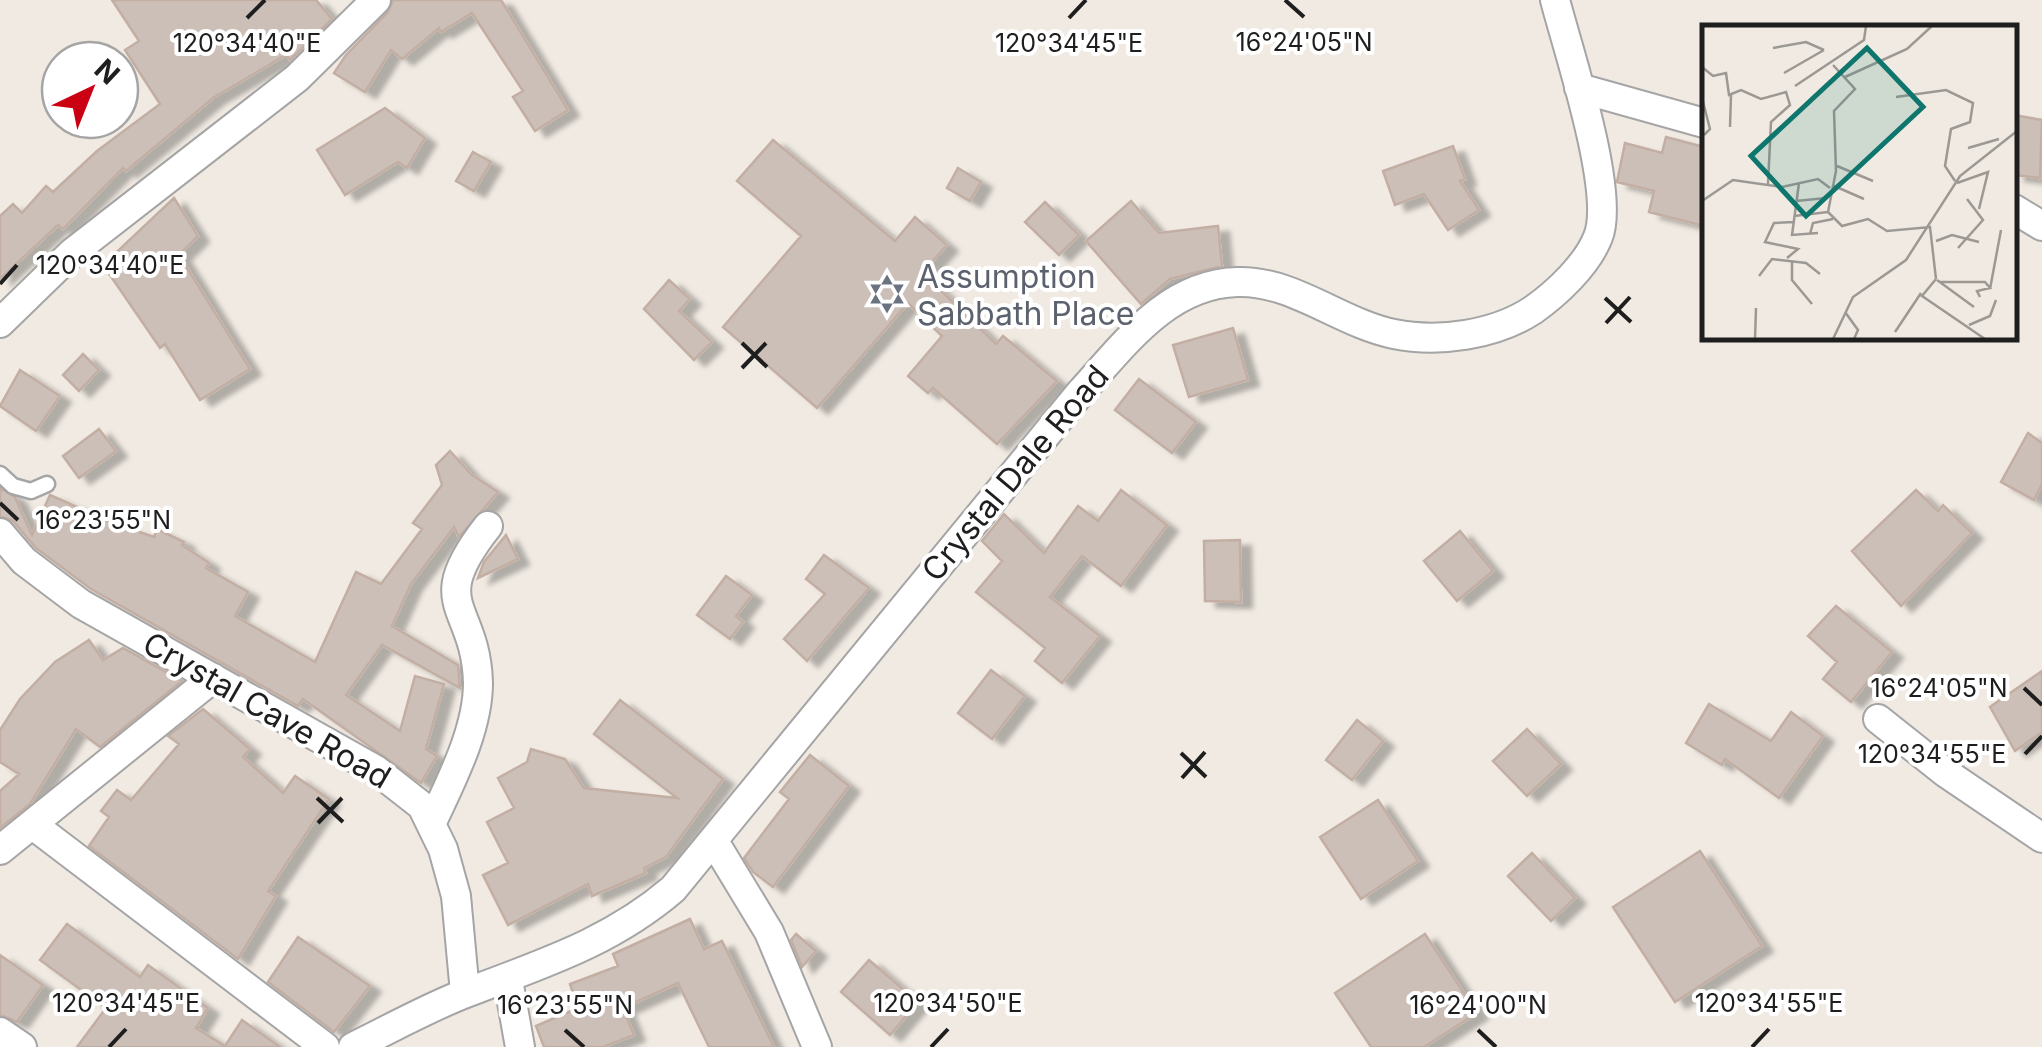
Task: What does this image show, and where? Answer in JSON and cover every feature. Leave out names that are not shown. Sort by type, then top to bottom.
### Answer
[{"type":"street","points":[[0,323],[72,253],[297,78],[376,0]]},
{"type":"street","name":"Crystal Dale Road","points":[[465,994],[599,942],[638,918],[715,843],[930,572],[1082,392],[1148,319],[1173,302],[1192,292],[1238,282],[1285,289],[1340,318],[1396,335],[1427,336],[1508,326],[1540,304],[1587,256],[1599,234],[1596,162],[1555,0]]},
{"type":"street","points":[[1579,88],[1702,122]]},
{"type":"street","points":[[2017,211],[2042,226]]},
{"type":"street","points":[[432,822],[470,726],[478,685],[454,584],[466,554],[488,526]]},
{"type":"street","name":"Crystal Cave Road","points":[[0,532],[24,560],[81,604],[376,770],[422,806],[432,822],[456,896],[465,994]]},
{"type":"street","points":[[0,850],[213,678]]},
{"type":"street","points":[[1878,719],[1946,774],[2042,838]]},
{"type":"street","points":[[33,825],[325,1047]]},
{"type":"street","points":[[715,843],[769,932],[816,1047]]},
{"type":"street","points":[[508,980],[520,1047]]},
{"type":"street","points":[[352,1047],[465,994]]},
{"type":"street","points":[[0,1032],[22,1047]]},
{"type":"lane","points":[[0,474],[13,486],[31,491],[47,484]]},
{"type":"building","points":[[112,0],[316,0],[332,19],[290,60],[286,55],[213,98],[126,171],[123,168],[63,229],[58,225],[0,279],[0,216],[13,204],[22,213],[46,186],[53,192],[112,140],[140,140],[140,119],[160,104],[140,73],[138,40]]},
{"type":"building","points":[[393,0],[501,0],[568,110],[535,131],[513,97],[523,91],[472,13],[441,32],[439,28],[402,59],[391,50],[365,92],[334,73],[388,12]]},
{"type":"building","points":[[385,108],[425,138],[407,168],[398,162],[345,195],[317,150]]},
{"type":"building","points":[[2017,116],[2042,120],[2040,178],[2017,175]]},
{"type":"building","points":[[1666,137],[1702,146],[1702,225],[1649,212],[1654,191],[1617,182],[1625,143],[1662,153]]},
{"type":"building","points":[[773,140],[895,241],[915,217],[947,245],[924,271],[929,279],[996,344],[1003,336],[1057,381],[997,444],[933,388],[928,393],[908,376],[942,336],[908,303],[817,408],[723,327],[801,236],[737,181]]},
{"type":"building","points":[[1453,146],[1465,179],[1460,181],[1479,210],[1448,230],[1424,194],[1395,205],[1383,171]]},
{"type":"building","points":[[473,152],[491,162],[474,191],[456,181]]},
{"type":"building","points":[[958,168],[981,182],[970,201],[947,188]]},
{"type":"building","points":[[174,198],[198,236],[179,255],[250,369],[200,400],[165,344],[160,348],[103,265]]},
{"type":"building","points":[[1131,201],[1159,233],[1218,226],[1222,266],[1170,279],[1141,304],[1086,241]]},
{"type":"building","points":[[1045,202],[1079,235],[1059,255],[1025,222]]},
{"type":"building","points":[[669,280],[690,299],[679,311],[712,342],[694,360],[644,309]]},
{"type":"building","points":[[1233,328],[1248,380],[1189,397],[1173,345]]},
{"type":"building","points":[[83,354],[99,370],[79,391],[63,375]]},
{"type":"building","points":[[20,370],[60,396],[36,431],[0,406]]},
{"type":"building","points":[[1139,379],[1196,422],[1172,453],[1115,410]]},
{"type":"building","points":[[99,429],[116,451],[79,478],[63,456]]},
{"type":"building","points":[[2028,433],[2042,443],[2042,484],[2034,500],[2001,482]]},
{"type":"building","points":[[450,451],[471,474],[498,492],[459,537],[454,527],[411,584],[392,626],[458,665],[460,688],[382,645],[346,695],[400,731],[415,676],[444,684],[426,749],[437,756],[421,783],[303,699],[298,706],[91,589],[36,548],[13,521],[0,516],[0,488],[15,497],[32,535],[50,495],[154,537],[157,529],[184,542],[182,545],[209,563],[206,568],[248,592],[235,616],[315,662],[356,572],[381,584],[422,529],[413,523],[442,485],[436,465]]},
{"type":"building","points":[[1121,490],[1167,525],[1121,586],[1082,556],[1050,597],[1100,636],[1062,683],[1035,661],[1045,648],[976,592],[1002,561],[982,541],[1004,514],[1044,553],[1078,506],[1098,521]]},
{"type":"building","points":[[1916,490],[1938,511],[1943,505],[1972,533],[1901,606],[1852,551]]},
{"type":"building","points":[[1460,531],[1493,571],[1457,601],[1424,561]]},
{"type":"building","points":[[506,535],[518,559],[478,578],[484,562]]},
{"type":"building","points":[[1240,540],[1241,602],[1205,601],[1204,541]]},
{"type":"building","points":[[824,555],[869,588],[807,661],[784,639],[825,594],[806,579]]},
{"type":"building","points":[[726,576],[752,595],[736,616],[743,622],[730,639],[697,615]]},
{"type":"building","points":[[1836,606],[1892,652],[1851,702],[1823,679],[1837,662],[1808,636]]},
{"type":"building","points":[[89,640],[103,660],[123,648],[182,681],[100,747],[76,729],[30,804],[0,828],[0,791],[19,774],[0,762],[0,730],[20,699],[55,662]]},
{"type":"building","points":[[991,670],[1025,696],[992,739],[958,713]]},
{"type":"building","points":[[2042,671],[2042,732],[2015,751],[1990,707]]},
{"type":"building","points":[[620,700],[723,779],[666,857],[644,868],[646,873],[592,896],[588,884],[508,925],[483,875],[508,863],[487,822],[514,808],[498,778],[527,762],[531,749],[565,759],[584,788],[677,798],[594,734]]},
{"type":"building","points":[[1709,704],[1771,741],[1791,712],[1823,736],[1779,798],[1725,759],[1722,765],[1686,743]]},
{"type":"building","points":[[203,709],[250,749],[243,757],[283,793],[295,776],[329,799],[268,891],[276,896],[238,959],[89,846],[109,817],[101,811],[117,790],[131,800],[179,744],[168,736]]},
{"type":"building","points":[[1357,720],[1383,741],[1352,780],[1326,760]]},
{"type":"building","points":[[1527,729],[1561,764],[1527,796],[1493,761]]},
{"type":"building","points":[[810,755],[849,786],[773,887],[753,872],[744,858],[789,799],[780,792]]},
{"type":"building","points":[[1378,800],[1418,861],[1361,899],[1320,837]]},
{"type":"building","points":[[1700,851],[1762,946],[1675,1002],[1613,907]]},
{"type":"building","points":[[1532,853],[1575,898],[1551,921],[1508,876]]},
{"type":"building","points":[[690,919],[704,949],[722,941],[774,1047],[709,1047],[678,983],[623,1008],[634,1035],[603,1047],[544,1047],[536,1026],[578,1008],[570,984],[618,966],[613,954]]},
{"type":"building","points":[[67,924],[140,977],[148,965],[208,1008],[196,1028],[225,1046],[242,1020],[280,1047],[77,1047],[106,1008],[40,960]]},
{"type":"building","points":[[796,934],[816,951],[802,967],[791,940]]},
{"type":"building","points":[[1425,934],[1477,1013],[1424,1047],[1371,1047],[1335,993]]},
{"type":"building","points":[[298,937],[370,986],[334,1032],[268,982]]},
{"type":"building","points":[[0,955],[43,985],[17,1022],[0,1015]]},
{"type":"building","points":[[869,960],[918,1002],[890,1035],[841,992]]},
{"type":"place","name":"Assumption Sabbath Place","points":[[887,294]]}]
